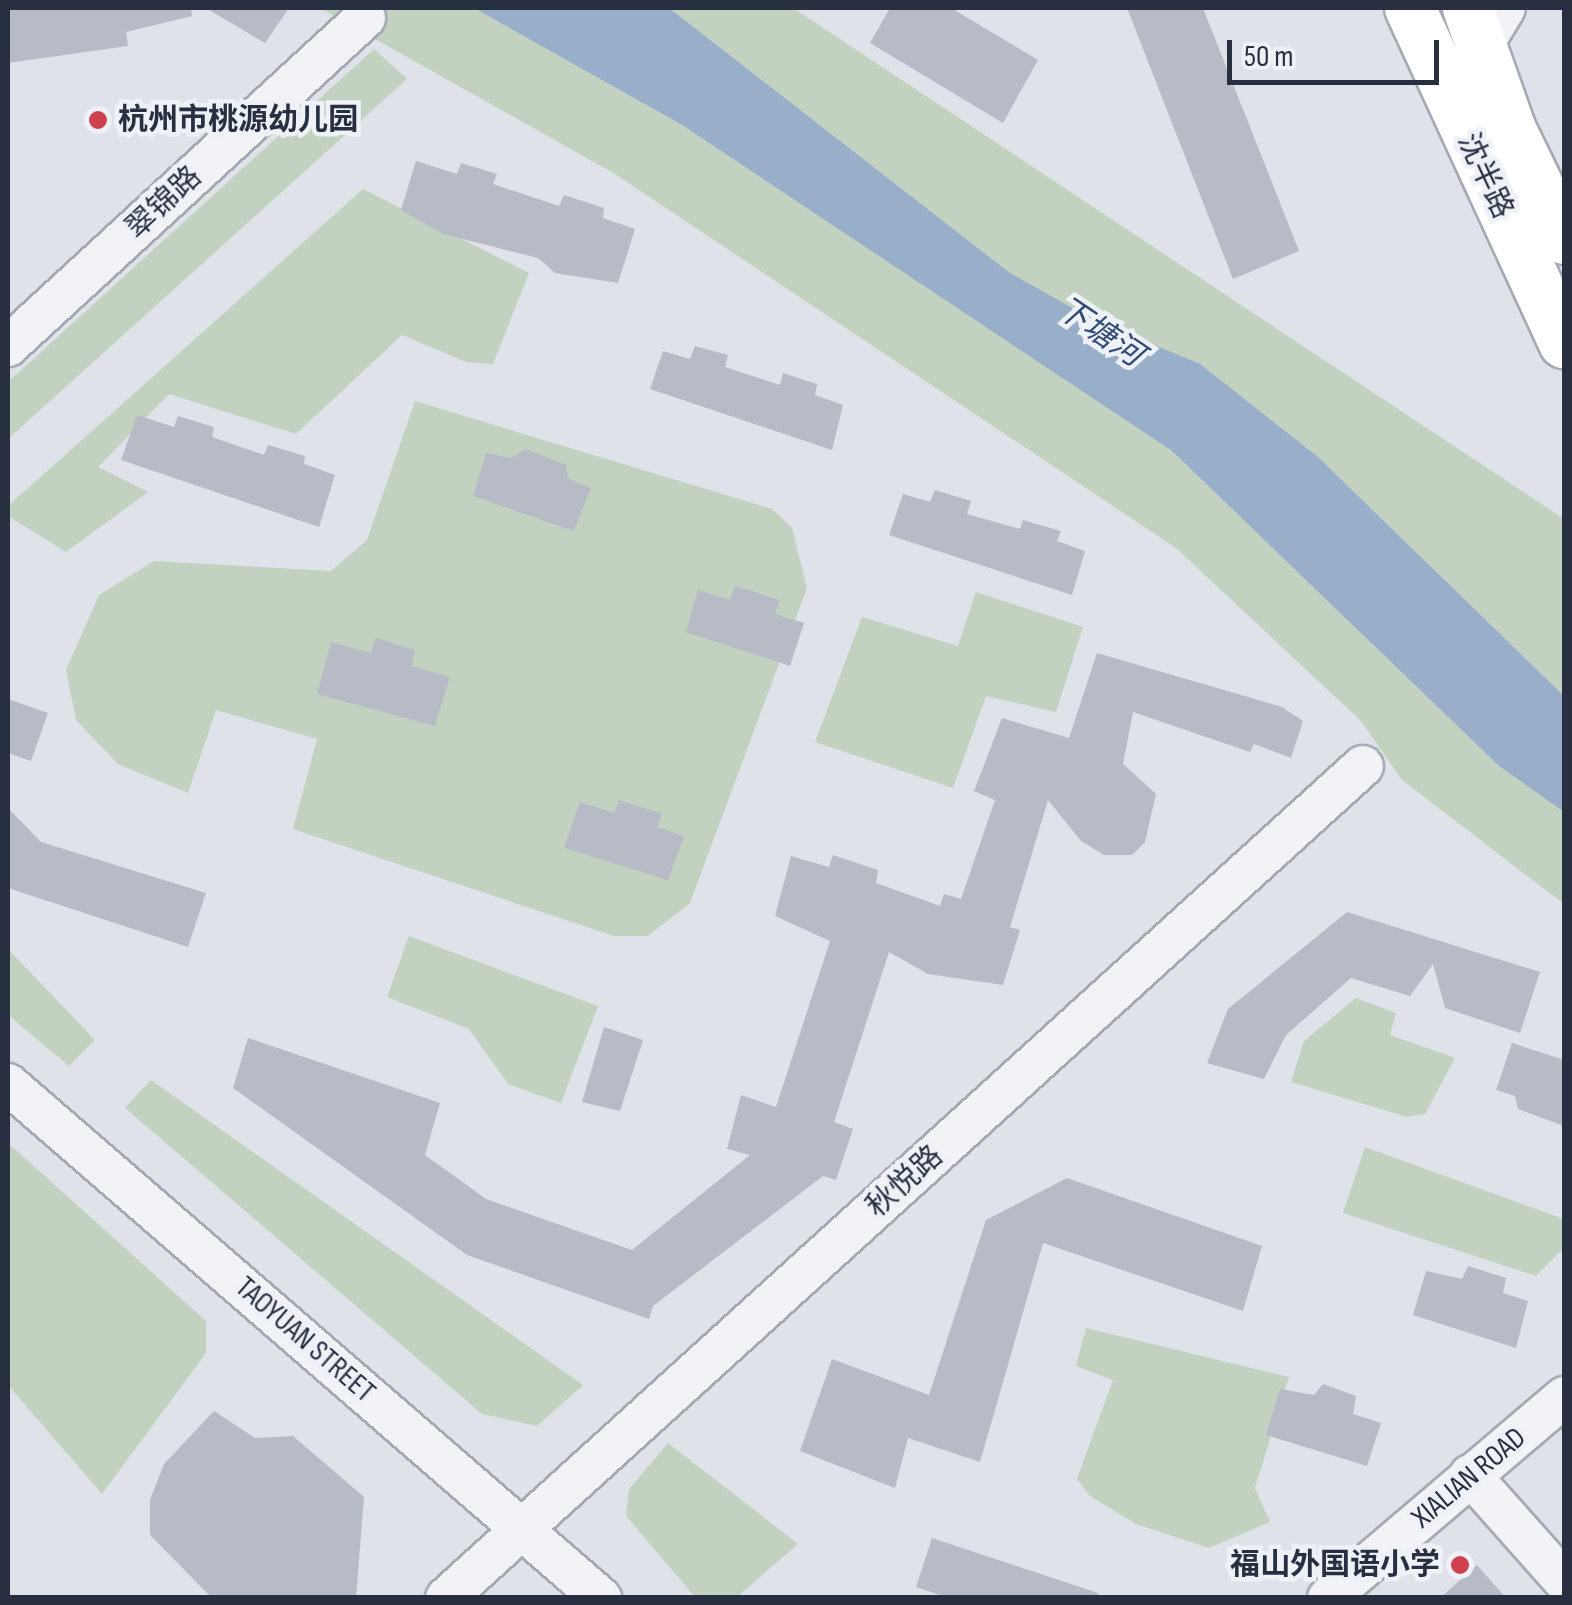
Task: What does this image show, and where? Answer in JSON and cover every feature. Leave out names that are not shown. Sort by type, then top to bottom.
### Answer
[{"type":"main road","name":"沈半路","points":[[1410,8],[1564,342]]},
{"type":"main road","name":"沈半路","points":[[1485,20],[1564,239]]},
{"type":"street","name":"翠锦路","points":[[8,346],[365,18]]},
{"type":"street","name":"秋悦路","points":[[446,1598],[1363,766]]},
{"type":"street","name":"TAOYUAN STREET","points":[[8,1084],[525,1528],[600,1598]]},
{"type":"street","name":"XIALIAN ROAD","points":[[1328,1598],[1564,1398]]},
{"type":"street","points":[[1470,1475],[1564,1581]]},
{"type":"green space","points":[[320,8],[474,8],[682,125],[1172,451],[1499,766],[1564,812],[1564,904],[1402,780],[1361,721],[1176,548],[615,174]]},
{"type":"green space","points":[[669,8],[793,8],[1564,519],[1564,696],[1318,457],[1010,273]]},
{"type":"green space","points":[[374,49],[407,79],[8,439],[8,382]]},
{"type":"green space","points":[[363,189],[529,273],[493,364],[466,362],[402,335],[296,434],[169,394],[98,467],[148,492],[66,552],[8,516],[8,506]]},
{"type":"green space","points":[[415,401],[772,509],[792,528],[807,588],[690,903],[648,936],[614,936],[293,829],[317,739],[216,710],[188,793],[118,764],[76,720],[66,670],[99,595],[154,561],[331,571],[367,540]]},
{"type":"green space","points":[[976,592],[1083,627],[1056,712],[986,696],[953,788],[815,742],[862,617],[958,646]]},
{"type":"green space","points":[[409,936],[598,1006],[561,1103],[508,1084],[469,1029],[387,997]]},
{"type":"green space","points":[[8,949],[95,1040],[69,1066],[8,1015]]},
{"type":"green space","points":[[1356,998],[1396,1013],[1390,1035],[1455,1058],[1425,1114],[1407,1117],[1291,1082],[1304,1041]]},
{"type":"green space","points":[[151,1080],[583,1385],[537,1426],[482,1414],[125,1108]]},
{"type":"green space","points":[[8,1143],[206,1321],[206,1353],[102,1494],[8,1385]]},
{"type":"green space","points":[[1365,1147],[1564,1219],[1564,1248],[1536,1276],[1343,1213]]},
{"type":"green space","points":[[1086,1328],[1289,1377],[1255,1488],[1270,1522],[1209,1548],[1136,1524],[1090,1496],[1077,1479],[1113,1380],[1076,1366]]},
{"type":"green space","points":[[668,1443],[798,1544],[737,1597],[695,1597],[626,1516],[629,1489]]},
{"type":"water","name":"下塘河","points":[[474,8],[669,8],[1010,273],[1092,319],[1200,364],[1318,457],[1564,696],[1564,812],[1499,766],[1172,451],[682,125]]},
{"type":"building","points":[[8,8],[191,8],[192,16],[126,32],[128,46],[8,63]]},
{"type":"building","points":[[206,8],[289,8],[265,43]]},
{"type":"building","points":[[890,8],[951,8],[1038,60],[1003,123],[870,43]]},
{"type":"building","points":[[1127,8],[1203,8],[1299,251],[1233,279]]},
{"type":"building","points":[[416,161],[457,174],[461,163],[497,174],[493,184],[559,206],[564,195],[604,208],[603,218],[635,229],[618,283],[555,273],[538,258],[443,234],[401,210]]},
{"type":"building","points":[[695,346],[728,355],[725,367],[780,385],[783,373],[817,384],[815,395],[843,405],[832,450],[650,389],[663,351],[690,359]]},
{"type":"building","points":[[137,415],[174,427],[178,416],[214,427],[212,437],[264,455],[268,445],[305,456],[304,464],[335,475],[319,527],[121,460]]},
{"type":"building","points":[[526,449],[566,465],[568,478],[591,488],[574,531],[473,496],[486,453],[511,458]]},
{"type":"building","points":[[935,490],[971,501],[967,514],[1020,529],[1023,520],[1061,531],[1057,541],[1085,551],[1072,595],[889,535],[903,494],[930,502]]},
{"type":"building","points":[[735,586],[780,600],[775,614],[804,623],[790,666],[686,632],[698,590],[730,600]]},
{"type":"building","points":[[376,638],[415,650],[412,666],[450,677],[435,726],[317,694],[331,642],[371,653]]},
{"type":"building","points":[[1097,653],[1282,707],[1303,721],[1291,758],[1254,744],[1250,752],[1133,712],[1123,764],[1156,794],[1145,842],[1132,855],[1104,855],[1081,841],[1048,800],[1010,927],[1020,930],[1003,985],[928,974],[889,952],[834,1122],[853,1129],[836,1180],[823,1176],[653,1306],[649,1319],[467,1255],[233,1088],[248,1038],[440,1103],[425,1155],[486,1199],[632,1250],[750,1155],[727,1149],[741,1095],[776,1107],[830,941],[775,916],[791,856],[829,867],[833,855],[878,870],[876,883],[940,906],[944,894],[961,899],[995,800],[974,791],[1002,718],[1069,738]]},
{"type":"building","points":[[8,699],[48,713],[31,761],[8,753]]},
{"type":"building","points":[[619,800],[662,814],[657,827],[684,836],[668,880],[564,848],[580,802],[614,813]]},
{"type":"building","points":[[8,808],[41,842],[206,893],[188,947],[8,888]]},
{"type":"building","points":[[1347,912],[1540,972],[1520,1033],[1445,1008],[1433,964],[1410,996],[1351,978],[1286,1035],[1264,1079],[1207,1063],[1228,1009]]},
{"type":"building","points":[[604,1027],[643,1040],[620,1111],[582,1102]]},
{"type":"building","points":[[1512,1043],[1564,1060],[1564,1126],[1518,1109],[1515,1096],[1496,1090]]},
{"type":"building","points":[[1067,1178],[1262,1246],[1243,1311],[1043,1243],[980,1462],[908,1438],[895,1488],[800,1451],[832,1359],[929,1395],[986,1220]]},
{"type":"building","points":[[1468,1266],[1506,1278],[1503,1293],[1528,1301],[1516,1348],[1413,1315],[1426,1271],[1462,1279]]},
{"type":"building","points":[[1323,1384],[1356,1396],[1353,1414],[1381,1423],[1367,1466],[1266,1435],[1280,1389],[1314,1395]]},
{"type":"building","points":[[214,1411],[255,1438],[293,1436],[364,1497],[356,1598],[212,1598],[150,1535],[150,1500],[164,1464]]},
{"type":"building","points":[[932,1538],[1098,1593],[1097,1598],[949,1598],[916,1587]]},
{"type":"building","points":[[1477,1565],[1506,1598],[1440,1598]]},
{"type":"place","name":"杭州市桃源幼儿园","points":[[98,120]]},
{"type":"place","name":"福山外国语小学","points":[[1460,1565]]}]
